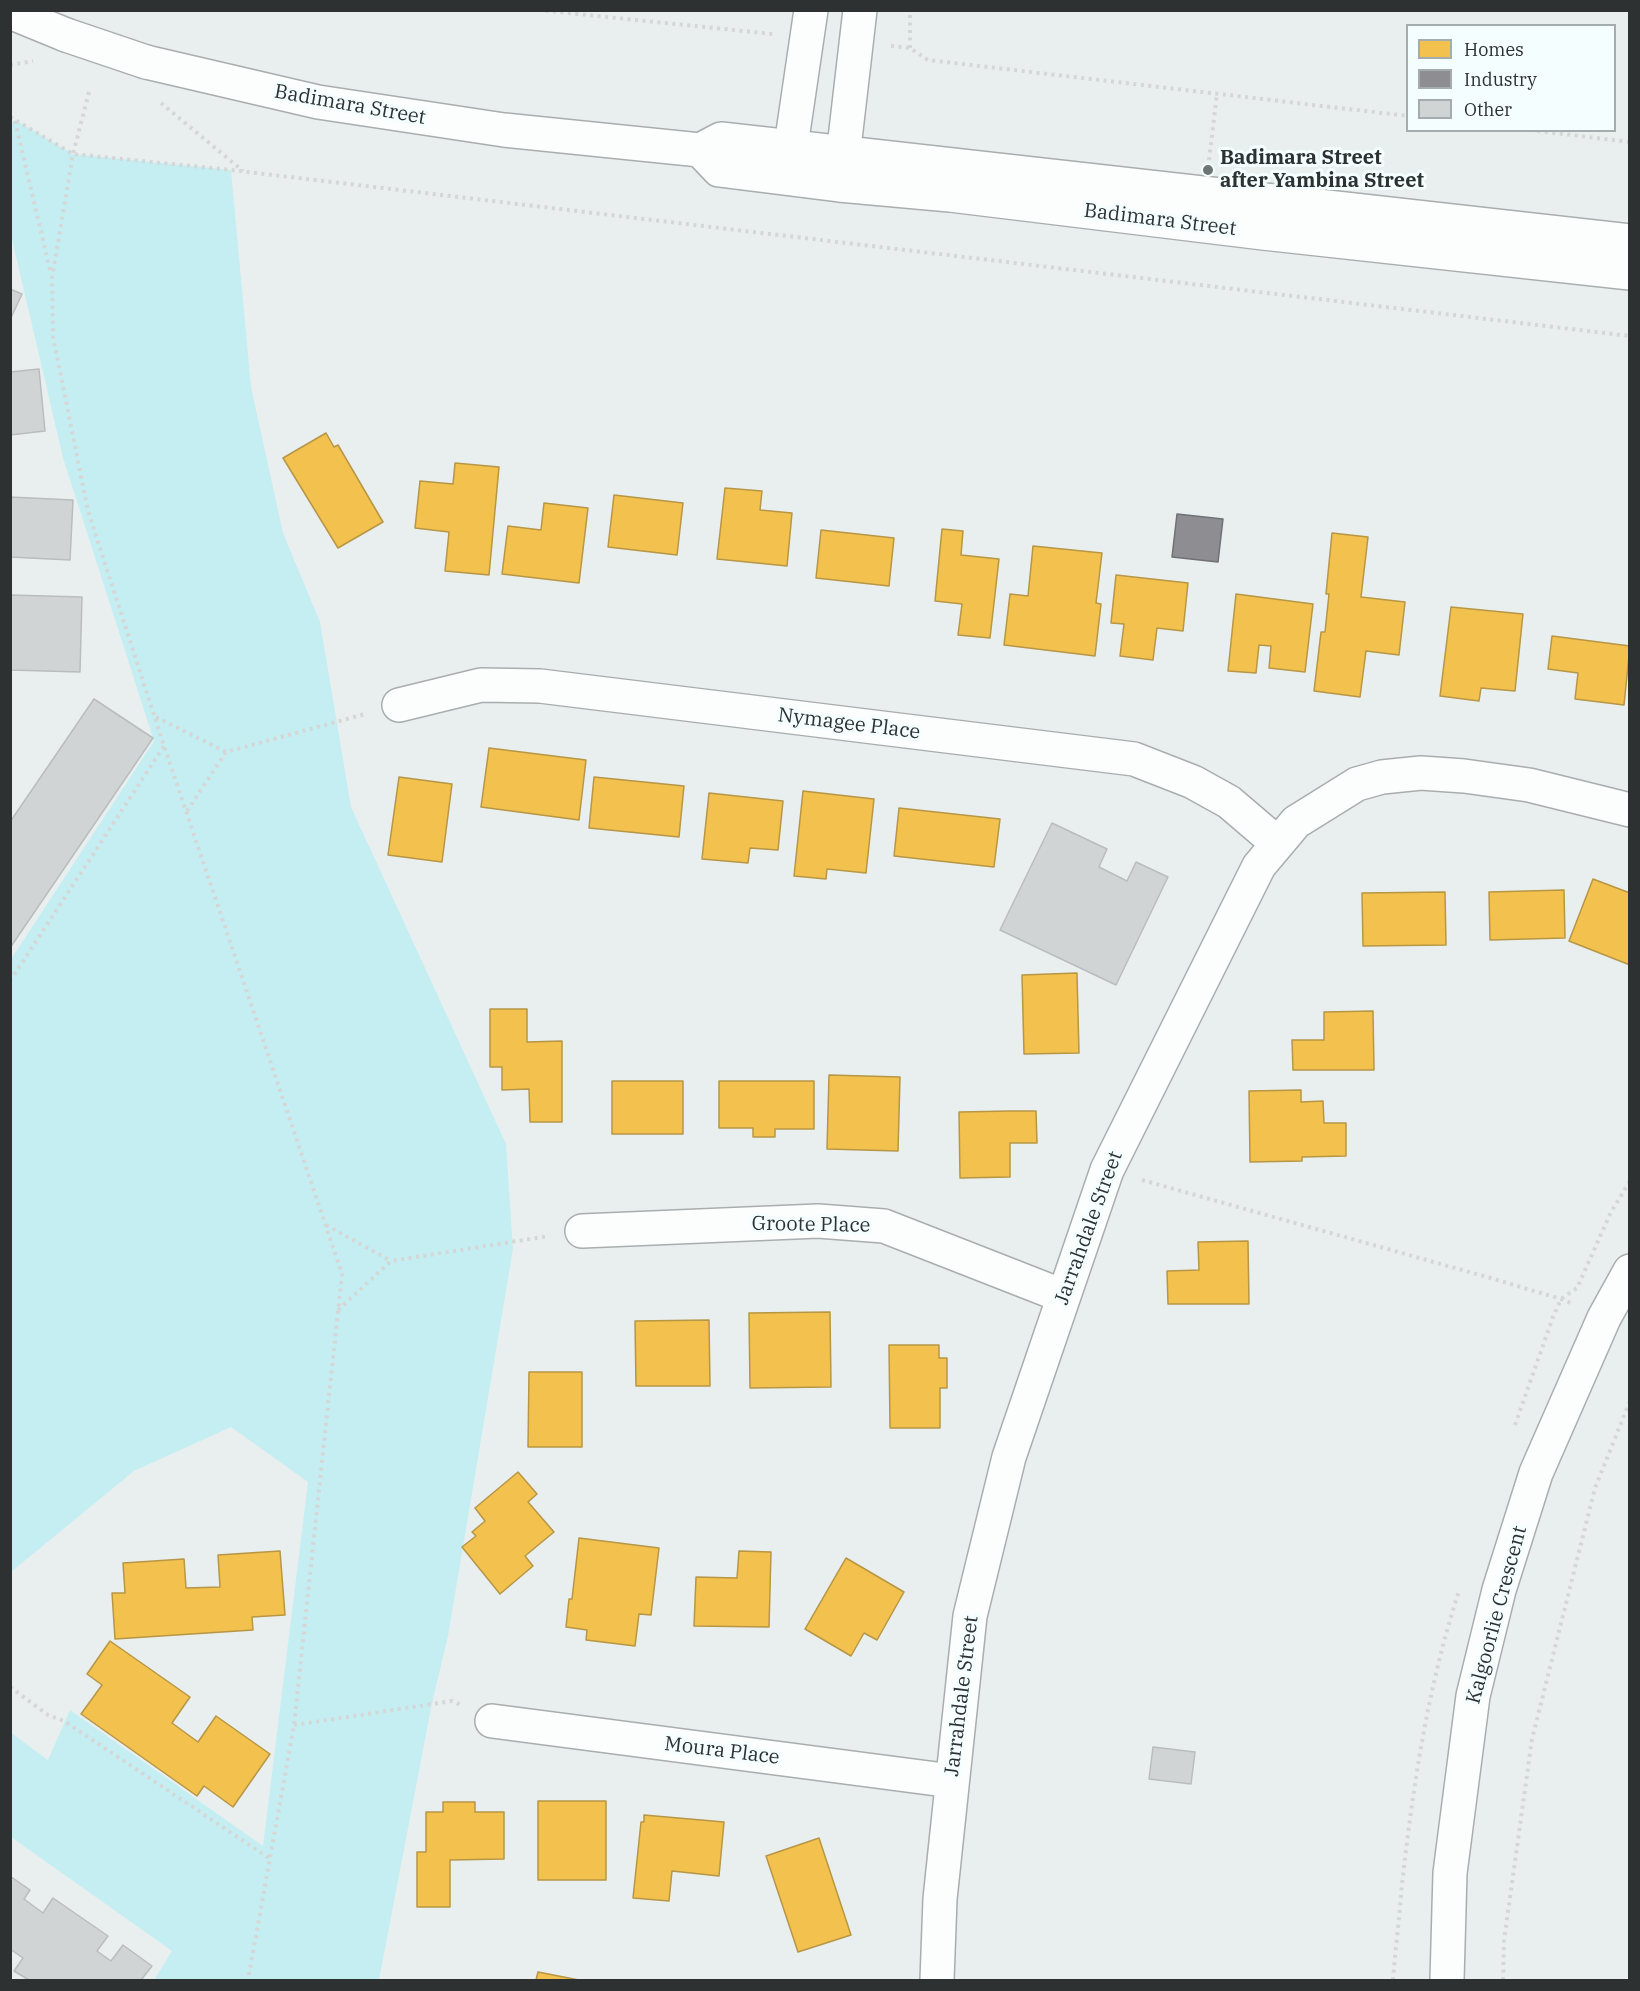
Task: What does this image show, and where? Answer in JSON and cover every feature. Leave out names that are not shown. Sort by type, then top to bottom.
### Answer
[{"type":"street","name":"Badimara Street","points":[[10,12],[66,35],[146,62],[318,102],[504,130],[700,150],[721,139],[1629,241]]},
{"type":"street","points":[[786,178],[809,24]]},
{"type":"street","points":[[839,185],[858,26]]},
{"type":"street","name":"Badimara Street","points":[[700,150],[719,170],[1629,273]]},
{"type":"street","name":"Nymagee Place","points":[[399,705],[481,685],[540,686],[1134,759],[1193,782],[1228,802],[1276,843]]},
{"type":"street","name":"Jarrahdale Street","points":[[937,1980],[940,1899],[970,1616],[1009,1456],[1107,1170],[1258,866],[1296,822],[1357,784],[1382,777],[1422,773],[1464,776],[1529,785],[1629,810]]},
{"type":"street","name":"Groote Place","points":[[582,1231],[818,1221],[884,1226],[1063,1296]]},
{"type":"street","name":"Kalgoorlie Crescent","points":[[1447,1980],[1450,1873],[1473,1696],[1499,1590],[1536,1473],[1604,1318],[1629,1272]]},
{"type":"street","name":"Moura Place","points":[[492,1721],[952,1781]]},
{"type":"path","points":[[538,10],[579,15],[809,24]]},
{"type":"path","points":[[574,10],[579,15]]},
{"type":"path","points":[[910,10],[910,48]]},
{"type":"path","points":[[858,26],[910,48],[928,60],[1406,116]]},
{"type":"path","points":[[89,92],[73,154],[52,278],[53,337],[88,511],[164,746],[342,1274],[294,1725],[248,1980]]},
{"type":"path","points":[[1208,170],[1216,94]]},
{"type":"path","points":[[153,96],[244,172]]},
{"type":"path","points":[[13,118],[73,154],[244,172],[1629,336]]},
{"type":"path","points":[[13,118],[52,278]]},
{"type":"path","points":[[1546,132],[1629,142]]},
{"type":"path","points":[[186,812],[226,752],[399,705]]},
{"type":"path","points":[[155,716],[226,752]]},
{"type":"path","points":[[10,981],[164,746]]},
{"type":"path","points":[[1107,1170],[1562,1299]]},
{"type":"path","points":[[325,1224],[391,1261]]},
{"type":"path","points":[[338,1311],[391,1261],[582,1231]]},
{"type":"path","points":[[1503,1980],[1504,1941],[1532,1739],[1595,1488],[1629,1401]]},
{"type":"path","points":[[10,1687],[48,1715],[64,1721],[269,1858]]},
{"type":"path","points":[[294,1725],[452,1701],[492,1721]]},
{"type":"shaded area","points":[[15,120],[73,154],[231,170],[251,387],[283,533],[320,622],[351,807],[506,1144],[513,1249],[448,1636],[432,1703],[379,1980],[154,1980],[172,1951],[11,1837],[10,1732],[48,1760],[70,1710],[263,1846],[308,1482],[231,1427],[134,1471],[11,1572],[11,959],[154,741],[63,458],[11,235],[10,124]]},
{"type":"building: Homes","points":[[326,433],[334,447],[338,445],[383,522],[338,548],[283,458]]},
{"type":"building: Homes","points":[[455,463],[499,467],[489,575],[445,571],[449,532],[415,528],[420,481],[453,484]]},
{"type":"building: Homes","points":[[725,488],[762,491],[760,510],[792,513],[787,566],[717,559]]},
{"type":"building: Homes","points":[[614,495],[683,503],[677,555],[608,547]]},
{"type":"building: Homes","points":[[544,503],[588,508],[579,583],[502,574],[508,526],[541,530]]},
{"type":"building: Homes","points":[[942,529],[963,531],[961,555],[999,559],[990,638],[958,635],[962,604],[935,601]]},
{"type":"building: Homes","points":[[821,530],[894,538],[889,586],[816,578]]},
{"type":"building: Homes","points":[[1332,533],[1368,537],[1361,597],[1405,602],[1399,655],[1366,651],[1360,697],[1314,691],[1321,632],[1325,632]]},
{"type":"building: Homes","points":[[1033,546],[1102,553],[1096,603],[1101,604],[1095,656],[1004,645],[1010,594],[1028,596]]},
{"type":"building: Homes","points":[[1116,575],[1188,583],[1183,631],[1157,628],[1153,660],[1120,656],[1124,624],[1111,623]]},
{"type":"building: Homes","points":[[1236,594],[1313,604],[1305,672],[1269,668],[1271,646],[1259,645],[1256,673],[1228,671]]},
{"type":"building: Homes","points":[[1451,607],[1523,614],[1515,691],[1481,688],[1479,701],[1440,696]]},
{"type":"building: Homes","points":[[1552,636],[1630,646],[1624,705],[1575,699],[1578,673],[1548,669]]},
{"type":"building: Homes","points":[[489,748],[586,760],[579,820],[481,807]]},
{"type":"building: Homes","points":[[399,777],[452,784],[442,862],[388,855]]},
{"type":"building: Homes","points":[[594,777],[684,786],[679,837],[589,828]]},
{"type":"building: Homes","points":[[803,791],[874,799],[866,873],[827,869],[826,879],[794,876]]},
{"type":"building: Homes","points":[[709,793],[783,801],[778,850],[750,848],[748,863],[702,859]]},
{"type":"building: Homes","points":[[899,808],[1000,819],[994,867],[894,856]]},
{"type":"building: Homes","points":[[1593,879],[1630,893],[1630,965],[1569,941]]},
{"type":"building: Homes","points":[[1564,890],[1565,938],[1490,940],[1489,892]]},
{"type":"building: Homes","points":[[1445,892],[1446,945],[1363,946],[1362,893]]},
{"type":"building: Homes","points":[[1077,973],[1079,1053],[1024,1054],[1022,975]]},
{"type":"building: Homes","points":[[490,1009],[527,1009],[527,1042],[562,1041],[562,1122],[530,1122],[529,1089],[502,1090],[502,1067],[490,1067]]},
{"type":"building: Homes","points":[[1373,1011],[1374,1070],[1293,1070],[1292,1040],[1324,1040],[1324,1012]]},
{"type":"building: Homes","points":[[829,1075],[900,1077],[898,1151],[827,1149]]},
{"type":"building: Homes","points":[[612,1081],[683,1081],[683,1134],[612,1134]]},
{"type":"building: Homes","points":[[719,1081],[814,1081],[814,1129],[775,1129],[775,1137],[753,1137],[753,1128],[719,1128]]},
{"type":"building: Homes","points":[[1301,1090],[1301,1102],[1323,1101],[1324,1123],[1346,1123],[1346,1156],[1302,1157],[1302,1161],[1250,1162],[1249,1091]]},
{"type":"building: Homes","points":[[1036,1111],[1037,1143],[1010,1143],[1010,1177],[960,1178],[959,1112]]},
{"type":"building: Homes","points":[[1248,1241],[1249,1304],[1168,1304],[1167,1271],[1199,1270],[1198,1242]]},
{"type":"building: Homes","points":[[830,1312],[831,1387],[750,1388],[749,1313]]},
{"type":"building: Homes","points":[[709,1320],[710,1386],[636,1386],[635,1321]]},
{"type":"building: Homes","points":[[889,1345],[939,1345],[939,1358],[947,1358],[947,1388],[940,1388],[940,1428],[890,1428]]},
{"type":"building: Homes","points":[[529,1372],[582,1372],[582,1447],[528,1447]]},
{"type":"building: Homes","points":[[518,1472],[537,1494],[528,1502],[554,1532],[525,1556],[533,1566],[500,1594],[462,1547],[476,1536],[472,1532],[485,1521],[475,1508]]},
{"type":"building: Homes","points":[[579,1538],[659,1548],[651,1615],[639,1614],[635,1646],[586,1640],[587,1630],[566,1627],[569,1599],[572,1599]]},
{"type":"building: Homes","points":[[280,1551],[285,1615],[252,1617],[253,1630],[115,1639],[112,1593],[125,1593],[123,1563],[184,1559],[186,1588],[220,1587],[218,1555]]},
{"type":"building: Homes","points":[[739,1551],[771,1552],[769,1627],[694,1626],[696,1577],[737,1578]]},
{"type":"building: Homes","points":[[846,1558],[904,1592],[877,1640],[864,1633],[851,1656],[805,1629]]},
{"type":"building: Homes","points":[[110,1641],[190,1697],[172,1723],[198,1742],[216,1716],[270,1754],[233,1807],[204,1786],[197,1796],[81,1714],[102,1685],[87,1674]]},
{"type":"building: Homes","points":[[538,1801],[606,1801],[606,1880],[538,1880]]},
{"type":"building: Homes","points":[[443,1802],[475,1802],[475,1812],[504,1812],[504,1859],[450,1860],[450,1907],[417,1907],[417,1852],[426,1852],[426,1812],[443,1812]]},
{"type":"building: Homes","points":[[644,1815],[724,1822],[719,1876],[672,1871],[669,1901],[633,1898],[641,1822],[644,1822]]},
{"type":"building: Homes","points":[[819,1838],[851,1935],[798,1952],[766,1856]]},
{"type":"building: Homes","points":[[538,1972],[579,1980],[536,1980]]},
{"type":"building: Industry","points":[[1177,514],[1223,519],[1218,562],[1172,557]]},
{"type":"building: Other","points":[[10,289],[22,294],[10,320]]},
{"type":"building: Other","points":[[39,369],[45,431],[10,435],[10,372]]},
{"type":"building: Other","points":[[10,497],[73,500],[70,560],[10,557]]},
{"type":"building: Other","points":[[10,595],[82,597],[80,672],[10,670]]},
{"type":"building: Other","points":[[94,699],[153,738],[10,948],[10,822]]},
{"type":"building: Other","points":[[1052,823],[1107,849],[1099,867],[1127,881],[1136,862],[1168,877],[1116,985],[1000,930]]},
{"type":"building: Other","points":[[1153,1747],[1195,1752],[1191,1784],[1149,1779]]},
{"type":"building: Other","points":[[10,1876],[30,1890],[24,1899],[43,1913],[53,1898],[108,1936],[97,1951],[111,1961],[123,1945],[152,1966],[141,1980],[29,1980],[14,1971],[23,1958],[10,1949]]},
{"type":"place","name":"Badimara Street after Yambina Street","points":[[1208,170]]}]
